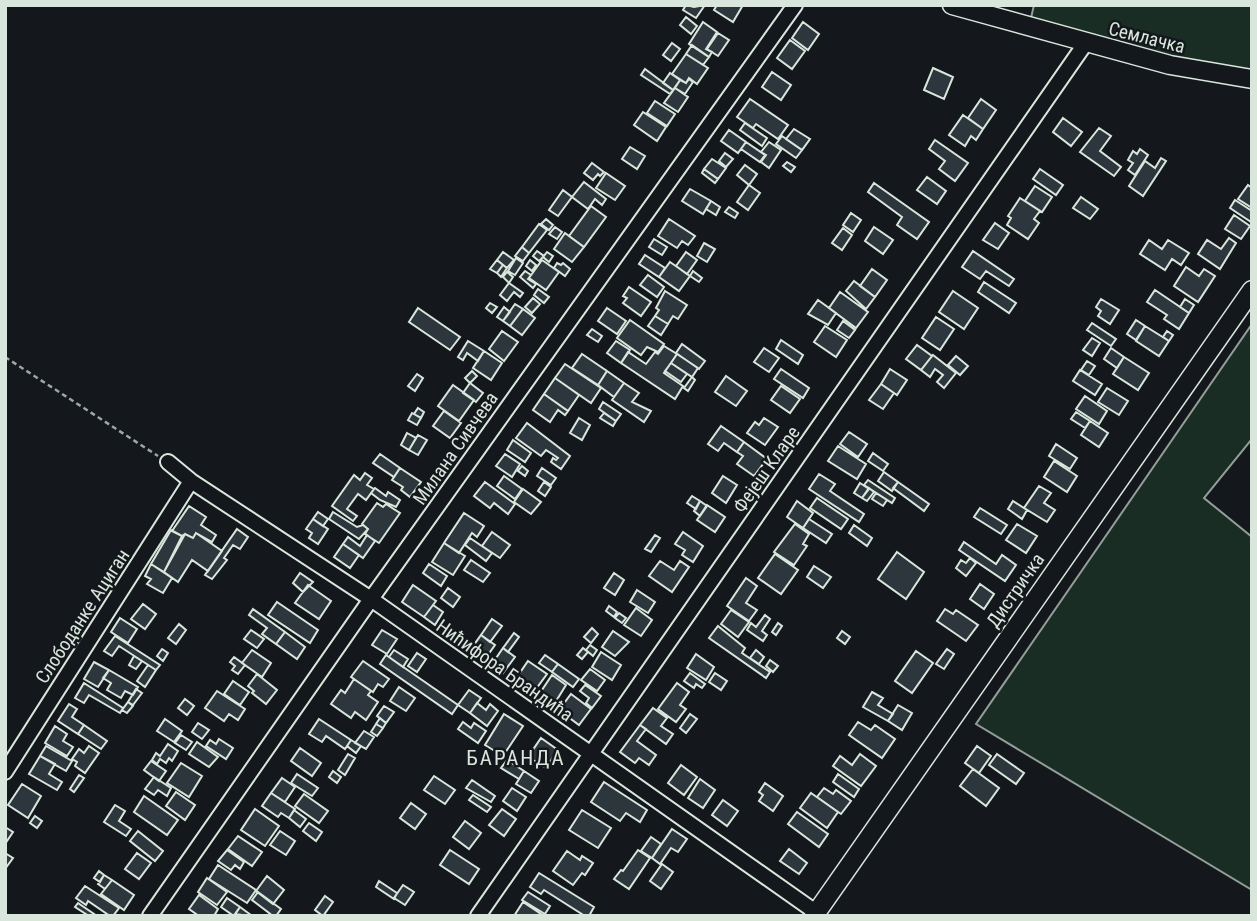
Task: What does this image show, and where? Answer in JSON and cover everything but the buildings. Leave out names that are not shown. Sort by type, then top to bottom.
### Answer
[{"type":"main road","name":"Семлачка","points":[[952,5],[1085,44],[1170,65],[1252,79]]},
{"type":"main road","name":"Дистричка","points":[[815,914],[1252,290]]},
{"type":"street","name":"Милана Сивчева","points":[[150,916],[371,599],[795,5]]},
{"type":"street","name":"Фејеш Кларе","points":[[478,916],[1085,44]]},
{"type":"street","name":"Нићифора Брандића","points":[[168,463],[191,481],[371,599],[815,914]]},
{"type":"street","name":"Слободанке Ациган","points":[[5,772],[191,481]]},
{"type":"path","points":[[5,357],[168,463]]},
{"type":"green space","points":[[1034,5],[1252,5],[1252,70],[1192,64],[1031,18]]},
{"type":"green space","points":[[1252,324],[1252,439],[1204,498],[1252,537],[1252,890],[976,724]]},
{"type":"district","name":"БАРАНДА","points":[[516,758]]}]
